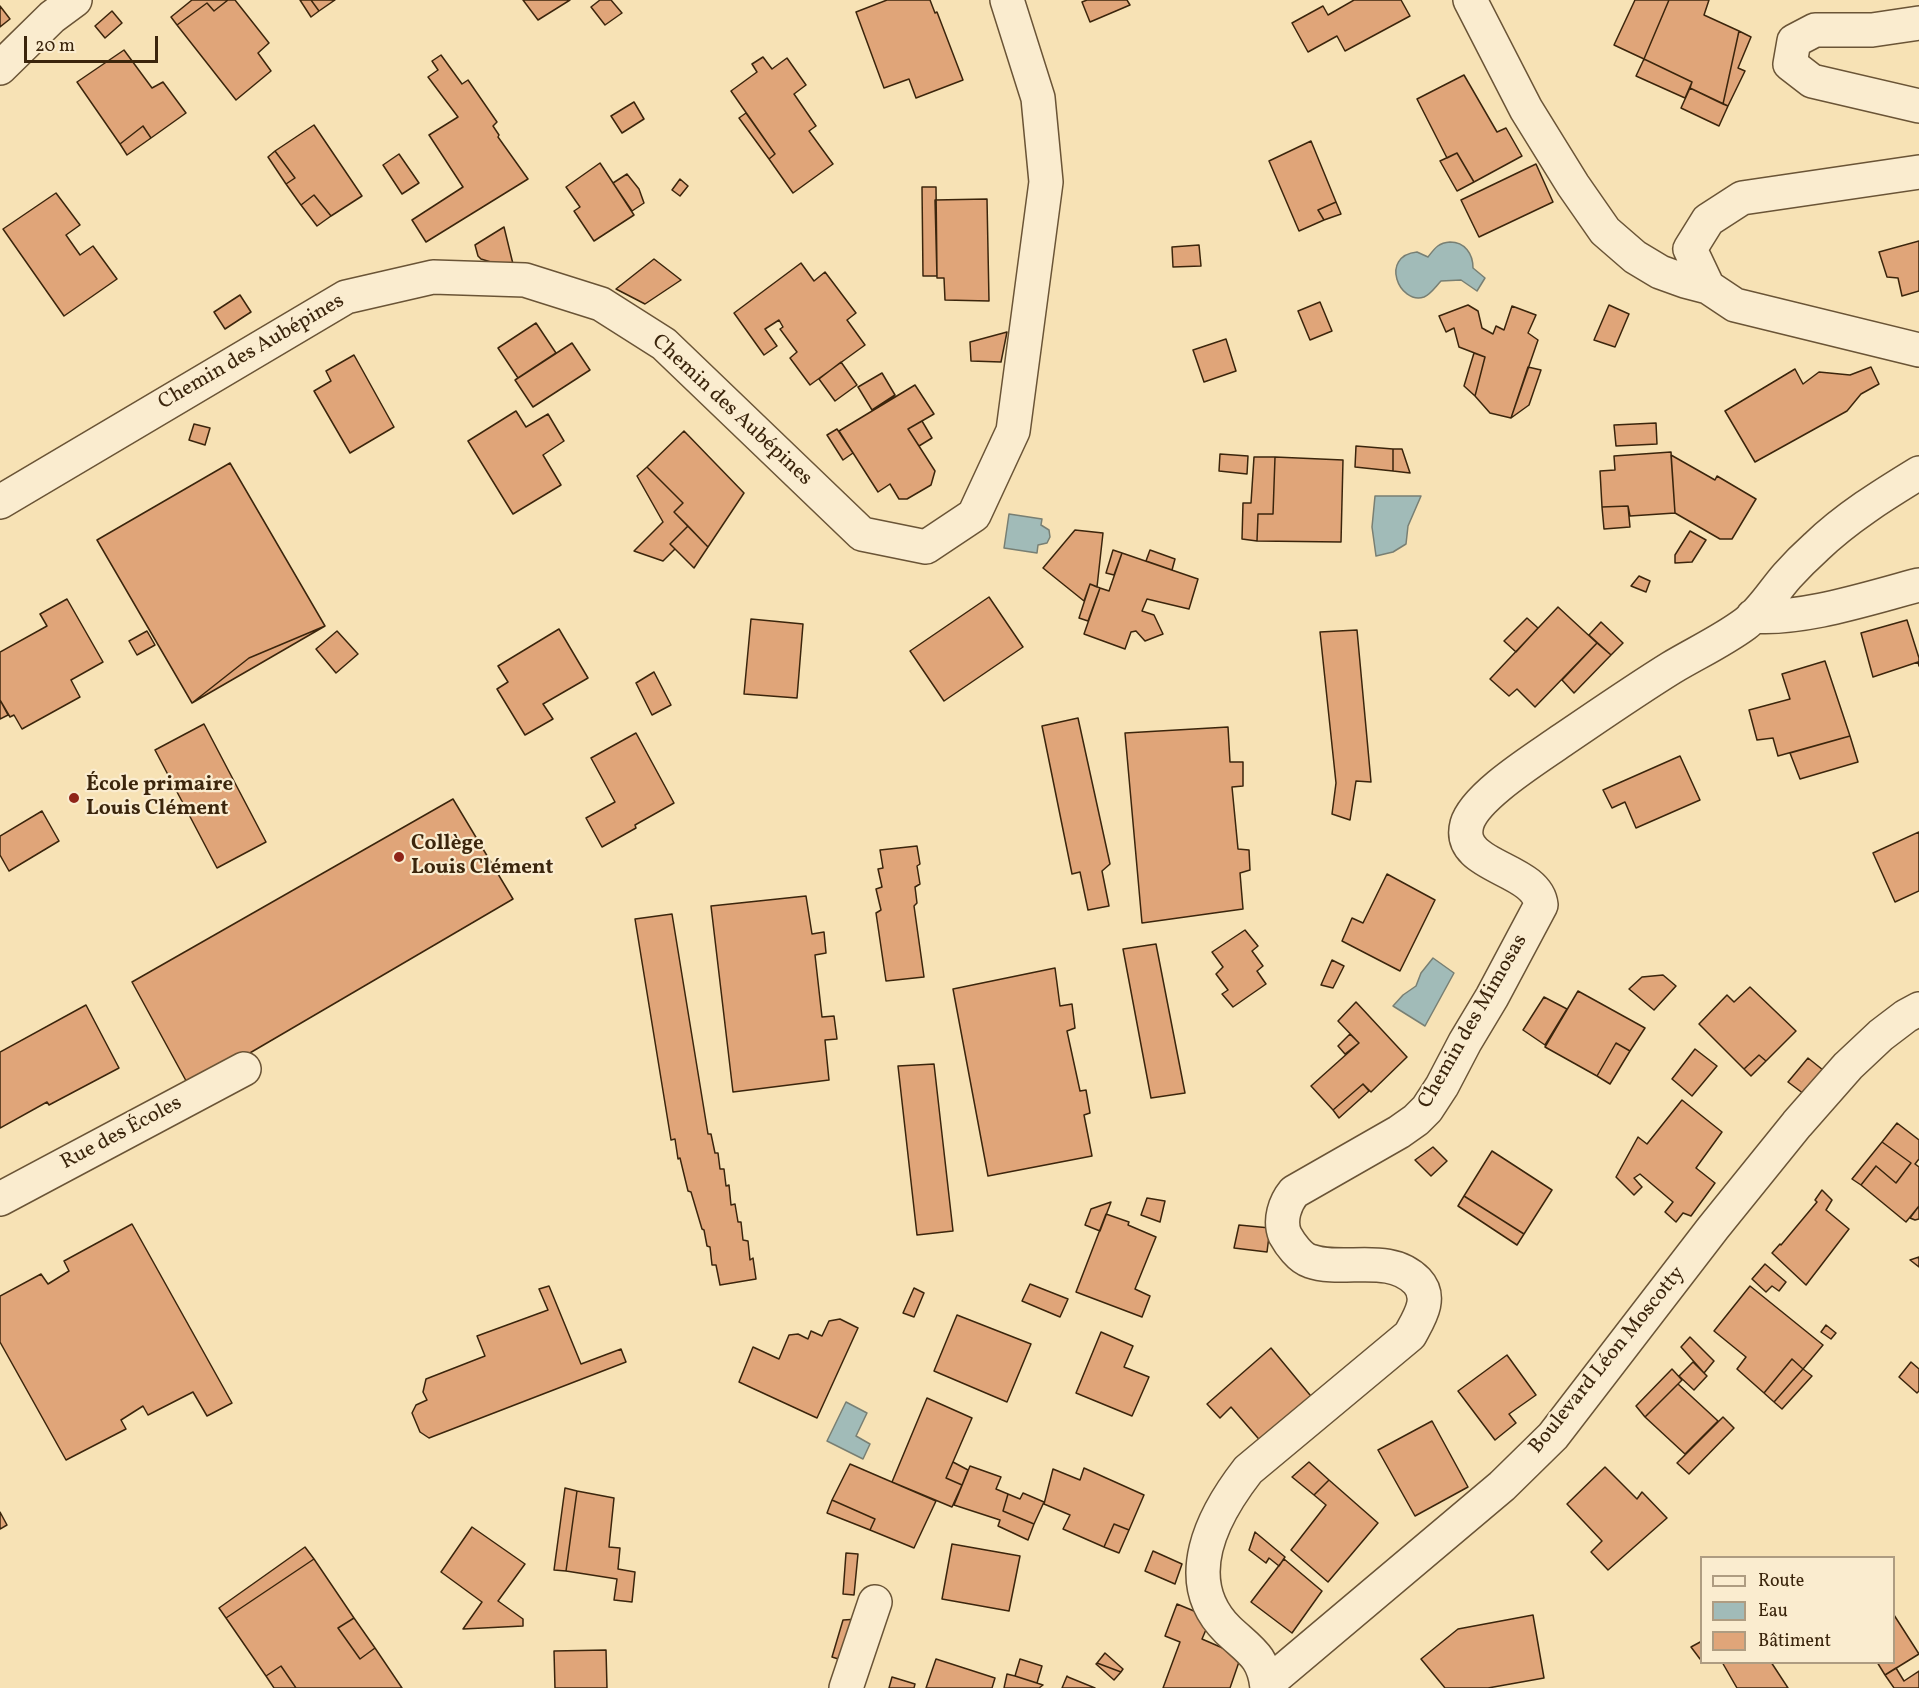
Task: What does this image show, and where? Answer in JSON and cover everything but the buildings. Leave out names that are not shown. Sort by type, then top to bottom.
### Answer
[{"type":"street","points":[[0,68],[52,17],[75,0]]},
{"type":"street","name":"Chemin des Aubépines","points":[[0,502],[345,297],[433,277],[525,280],[601,304],[664,344],[862,534],[926,547],[974,515],[1013,431],[1046,182],[1038,98],[1007,0]]},
{"type":"street","points":[[1470,0],[1526,109],[1573,185],[1605,231],[1635,256],[1660,272],[1708,287],[1735,305],[1919,350]]},
{"type":"street","points":[[1919,23],[1872,30],[1815,30],[1794,41],[1790,64],[1812,81],[1919,106]]},
{"type":"street","points":[[1708,287],[1690,249],[1708,220],[1742,198],[1919,172]]},
{"type":"street","name":"Chemin des Mimosas","points":[[1267,1686],[1260,1660],[1216,1616],[1208,1599],[1202,1577],[1214,1522],[1228,1497],[1248,1470],[1410,1335],[1425,1304],[1424,1293],[1419,1283],[1401,1269],[1378,1265],[1326,1264],[1311,1262],[1303,1257],[1283,1230],[1284,1212],[1287,1200],[1301,1187],[1399,1132],[1416,1120],[1426,1109],[1442,1086],[1541,905],[1532,887],[1485,860],[1469,844],[1466,834],[1467,824],[1472,814],[1493,791],[1532,761],[1672,668],[1747,623],[1794,569],[1840,524],[1919,473]]},
{"type":"street","points":[[1753,616],[1769,617],[1809,611],[1919,585]]},
{"type":"street","name":"Boulevard Léon Moscotty","points":[[1267,1686],[1502,1486],[1553,1436],[1713,1228],[1797,1124],[1856,1058],[1905,1016],[1919,1009]]},
{"type":"street","name":"Rue des Écoles","points":[[0,1199],[244,1069]]},
{"type":"street","points":[[846,1688],[876,1602]]},
{"type":"water","points":[[1450,242],[1460,244],[1467,250],[1472,258],[1473,268],[1485,278],[1477,291],[1461,280],[1441,281],[1424,297],[1415,298],[1407,294],[1397,279],[1396,270],[1399,262],[1405,255],[1417,252],[1428,257],[1437,246]]},
{"type":"water","points":[[1375,496],[1421,496],[1408,526],[1406,544],[1393,552],[1376,556],[1372,527]]},
{"type":"water","points":[[1009,514],[1042,519],[1041,525],[1049,530],[1050,537],[1047,543],[1038,545],[1037,553],[1004,548]]},
{"type":"water","points":[[1433,958],[1454,973],[1425,1026],[1393,1006],[1416,986],[1421,973]]},
{"type":"water","points":[[846,1402],[867,1413],[856,1436],[870,1444],[863,1459],[827,1441]]},
{"type":"place","name":"École primaire Louis Clément","points":[[74,798]]},
{"type":"place","name":"Collège Louis Clément","points":[[399,857]]}]
